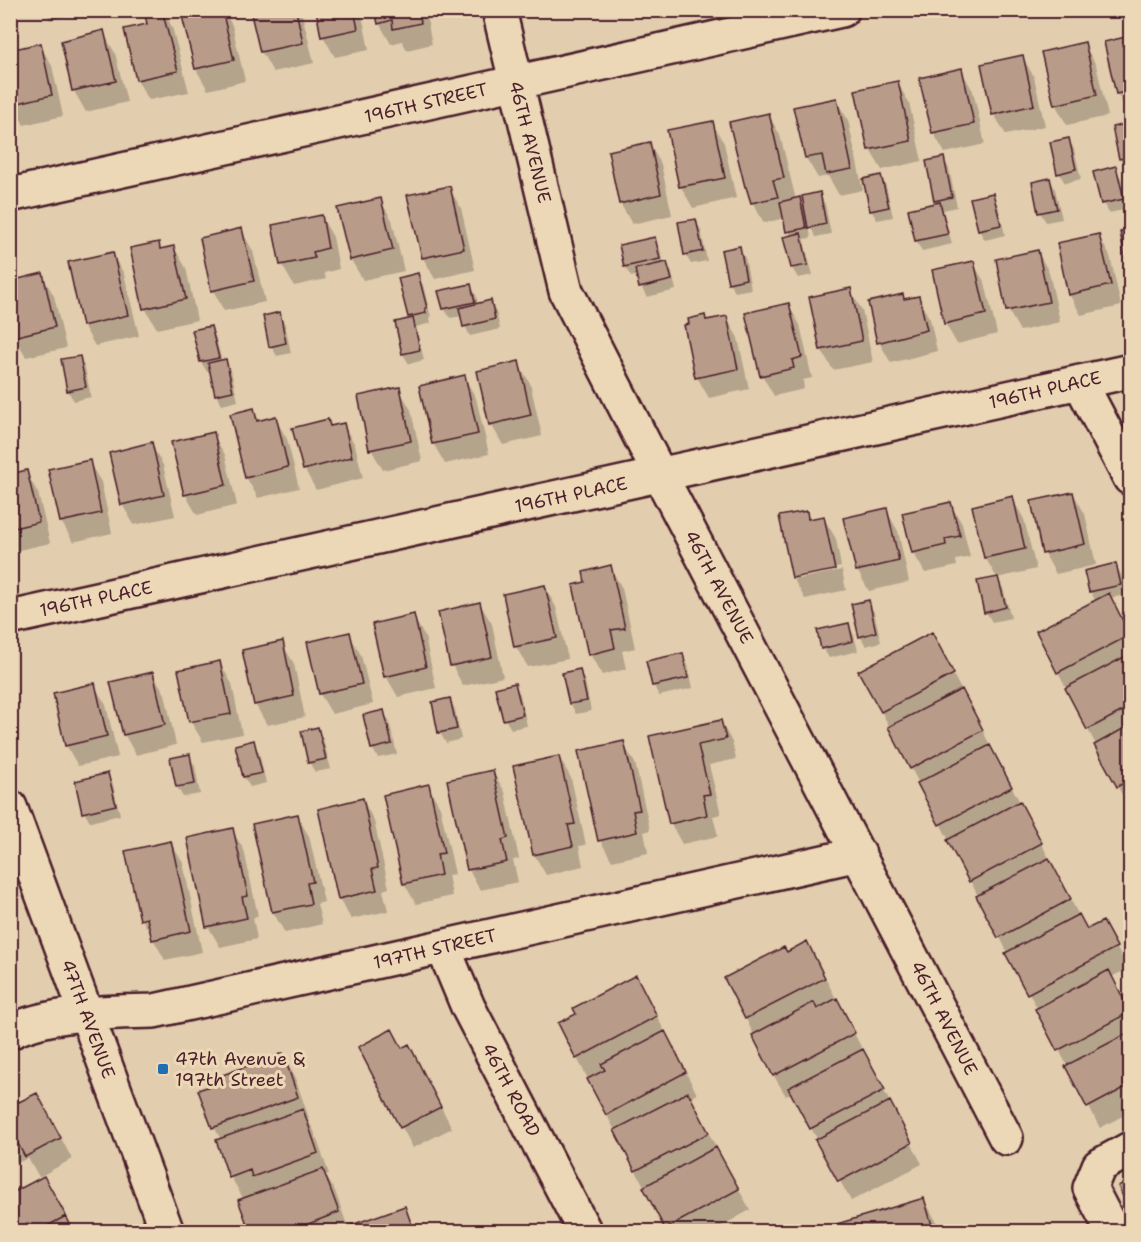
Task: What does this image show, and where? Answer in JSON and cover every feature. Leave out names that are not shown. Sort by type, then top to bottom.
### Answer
[{"type":"street","name":"46TH AVENUE","points":[[499,10],[566,291],[1006,1138]]},
{"type":"street","name":"196TH STREET","points":[[10,195],[842,10]]},
{"type":"street","name":"196TH PLACE","points":[[10,618],[1131,371]]},
{"type":"street","points":[[1080,382],[1131,478]]},
{"type":"street","name":"47TH AVENUE","points":[[10,807],[167,1232]]},
{"type":"street","name":"197TH STREET","points":[[10,1032],[23,1026],[86,1013],[154,1011],[859,854]]},
{"type":"street","name":"46TH ROAD","points":[[443,947],[468,1006],[585,1232]]},
{"type":"street","points":[[1113,1232],[1090,1188],[1099,1166],[1131,1149]]},
{"type":"building","points":[[144,10],[162,10],[178,71],[136,80],[124,29],[147,24]]},
{"type":"building","points":[[222,10],[234,60],[195,69],[181,12]]},
{"type":"building","points":[[250,10],[296,10],[303,43],[260,52]]},
{"type":"building","points":[[316,10],[354,10],[358,29],[321,37]]},
{"type":"building","points":[[375,10],[419,10],[421,23],[393,29],[392,20],[378,24]]},
{"type":"building","points":[[104,30],[116,81],[72,91],[61,41]]},
{"type":"building","points":[[1130,36],[1130,91],[1116,94],[1104,42]]},
{"type":"building","points":[[1085,42],[1097,95],[1054,105],[1041,52]]},
{"type":"building","points":[[41,43],[52,95],[10,105],[10,50]]},
{"type":"building","points":[[1023,55],[1034,105],[992,115],[981,64]]},
{"type":"building","points":[[962,68],[974,124],[932,133],[919,78]]},
{"type":"building","points":[[898,81],[911,141],[868,150],[855,90]]},
{"type":"building","points":[[837,98],[852,169],[826,174],[822,155],[805,158],[793,107]]},
{"type":"building","points":[[769,113],[784,178],[773,180],[778,197],[751,203],[729,122]]},
{"type":"building","points":[[713,121],[725,178],[679,187],[667,130]]},
{"type":"building","points":[[1130,123],[1130,157],[1119,159],[1112,127]]},
{"type":"building","points":[[1069,138],[1076,169],[1057,174],[1050,142]]},
{"type":"building","points":[[650,142],[661,194],[619,204],[608,151]]},
{"type":"building","points":[[944,157],[952,197],[934,201],[926,161]]},
{"type":"building","points":[[1116,166],[1124,199],[1101,204],[1093,172]]},
{"type":"building","points":[[881,175],[889,207],[870,211],[863,179]]},
{"type":"building","points":[[1050,178],[1057,209],[1038,213],[1032,182]]},
{"type":"building","points":[[450,186],[464,249],[422,258],[407,195]]},
{"type":"building","points":[[820,192],[826,224],[808,228],[802,196]]},
{"type":"building","points":[[993,193],[1001,225],[978,230],[970,198]]},
{"type":"building","points":[[800,197],[806,228],[786,232],[780,202]]},
{"type":"building","points":[[381,198],[393,250],[350,260],[337,208]]},
{"type":"building","points":[[940,202],[948,234],[915,241],[908,209]]},
{"type":"building","points":[[322,215],[328,248],[313,252],[315,258],[280,265],[272,225]]},
{"type":"building","points":[[696,219],[703,251],[684,255],[678,222]]},
{"type":"building","points":[[242,228],[254,281],[211,291],[200,238]]},
{"type":"building","points":[[1130,230],[1130,284],[1120,232]]},
{"type":"building","points":[[801,233],[808,265],[791,268],[783,237]]},
{"type":"building","points":[[1099,234],[1111,285],[1068,295],[1057,243]]},
{"type":"building","points":[[655,237],[660,259],[624,267],[619,245]]},
{"type":"building","points":[[159,242],[160,249],[174,246],[186,299],[143,309],[130,248]]},
{"type":"building","points":[[740,246],[746,279],[728,283],[721,250]]},
{"type":"building","points":[[1038,250],[1049,302],[1006,311],[996,259]]},
{"type":"building","points":[[113,252],[128,315],[82,326],[68,262]]},
{"type":"building","points":[[974,261],[986,314],[944,324],[932,270]]},
{"type":"building","points":[[667,262],[672,280],[639,288],[635,269]]},
{"type":"building","points":[[43,273],[55,327],[13,337],[10,328],[10,281]]},
{"type":"building","points":[[418,273],[427,308],[425,308],[426,313],[408,317],[398,278]]},
{"type":"building","points":[[471,284],[475,302],[443,309],[438,291]]},
{"type":"building","points":[[851,288],[862,341],[820,350],[809,297]]},
{"type":"building","points":[[903,294],[904,299],[919,296],[927,330],[877,343],[868,302]]},
{"type":"building","points":[[491,300],[495,319],[463,327],[459,308]]},
{"type":"building","points":[[789,303],[802,357],[792,360],[794,368],[760,376],[745,313]]},
{"type":"building","points":[[280,312],[286,343],[269,347],[263,316]]},
{"type":"building","points":[[705,315],[706,320],[727,316],[738,369],[695,378],[684,325],[689,324],[688,319]]},
{"type":"building","points":[[413,318],[420,350],[402,354],[395,322]]},
{"type":"building","points":[[211,326],[219,358],[200,362],[192,330]]},
{"type":"building","points":[[80,356],[86,387],[67,391],[61,359]]},
{"type":"building","points":[[226,359],[233,391],[215,395],[208,363]]},
{"type":"building","points":[[519,361],[531,415],[489,425],[477,371]]},
{"type":"building","points":[[465,375],[478,434],[432,444],[419,386]]},
{"type":"building","points":[[400,387],[411,441],[369,450],[358,396]]},
{"type":"building","points":[[254,408],[257,421],[276,416],[288,467],[245,478],[230,414]]},
{"type":"building","points":[[328,419],[330,426],[344,423],[352,457],[303,470],[292,428]]},
{"type":"building","points":[[214,432],[226,485],[184,495],[171,442]]},
{"type":"building","points":[[152,442],[164,495],[121,505],[109,453]]},
{"type":"building","points":[[90,460],[101,513],[60,522],[48,469]]},
{"type":"building","points":[[27,470],[39,522],[10,529],[10,474]]},
{"type":"building","points":[[1073,492],[1085,544],[1042,554],[1031,501]]},
{"type":"building","points":[[1013,496],[1025,549],[984,558],[972,506]]},
{"type":"building","points":[[951,502],[960,536],[945,539],[946,545],[912,553],[902,513]]},
{"type":"building","points":[[887,508],[899,561],[856,571],[843,518]]},
{"type":"building","points":[[807,511],[808,519],[824,516],[835,570],[792,578],[779,516]]},
{"type":"building","points":[[1116,563],[1121,585],[1089,592],[1084,571]]},
{"type":"building","points":[[611,565],[625,628],[611,630],[615,648],[588,655],[573,585],[585,582],[583,572]]},
{"type":"building","points":[[998,577],[1006,607],[984,613],[977,581]]},
{"type":"building","points":[[545,585],[557,638],[514,647],[503,594]]},
{"type":"building","points":[[1109,593],[1130,635],[1057,673],[1036,631]]},
{"type":"building","points":[[869,600],[876,632],[859,637],[851,604]]},
{"type":"building","points":[[480,602],[492,657],[450,666],[438,612]]},
{"type":"building","points":[[414,614],[426,667],[384,677],[372,624]]},
{"type":"building","points":[[849,623],[853,641],[821,649],[817,630]]},
{"type":"building","points":[[350,632],[362,684],[319,694],[307,642]]},
{"type":"building","points":[[932,632],[954,674],[881,712],[858,671]]},
{"type":"building","points":[[283,641],[294,696],[254,705],[242,650]]},
{"type":"building","points":[[683,653],[688,678],[652,686],[646,661]]},
{"type":"building","points":[[1130,654],[1130,707],[1087,730],[1065,688]]},
{"type":"building","points":[[220,661],[231,714],[189,722],[178,670]]},
{"type":"building","points":[[580,669],[587,701],[569,704],[562,673]]},
{"type":"building","points":[[153,672],[165,725],[123,735],[110,682]]},
{"type":"building","points":[[95,683],[107,736],[65,746],[53,693]]},
{"type":"building","points":[[515,683],[523,715],[503,720],[495,688]]},
{"type":"building","points":[[962,689],[983,730],[910,769],[888,727]]},
{"type":"building","points":[[450,698],[457,729],[438,733],[432,702]]},
{"type":"building","points":[[384,710],[392,744],[371,749],[363,715]]},
{"type":"building","points":[[721,720],[726,739],[698,745],[710,794],[703,795],[707,815],[669,824],[649,736]]},
{"type":"building","points":[[1130,725],[1130,779],[1117,787],[1094,745]]},
{"type":"building","points":[[318,727],[326,759],[308,763],[301,731]]},
{"type":"building","points":[[254,740],[262,773],[243,777],[235,745]]},
{"type":"building","points":[[624,741],[640,810],[633,811],[637,832],[598,841],[578,751]]},
{"type":"building","points":[[990,745],[1012,787],[939,825],[917,783]]},
{"type":"building","points":[[190,754],[195,784],[176,787],[170,758]]},
{"type":"building","points":[[559,756],[575,824],[568,825],[573,846],[533,855],[513,766]]},
{"type":"building","points":[[493,770],[508,838],[502,840],[507,862],[467,870],[447,780]]},
{"type":"building","points":[[108,773],[116,805],[82,813],[75,781]]},
{"type":"building","points":[[429,784],[444,853],[437,854],[441,875],[403,884],[383,795]]},
{"type":"building","points":[[363,798],[378,868],[372,869],[377,890],[338,899],[318,809]]},
{"type":"building","points":[[1020,801],[1042,843],[969,882],[947,840]]},
{"type":"building","points":[[298,814],[313,882],[307,883],[311,904],[272,912],[252,824]]},
{"type":"building","points":[[233,828],[248,896],[242,897],[247,918],[206,927],[187,838]]},
{"type":"building","points":[[171,841],[191,931],[152,940],[147,918],[140,920],[125,851]]},
{"type":"building","points":[[1049,858],[1071,899],[998,938],[976,896]]},
{"type":"building","points":[[1079,914],[1087,929],[1103,921],[1117,947],[1027,994],[1005,953]]},
{"type":"building","points":[[807,941],[825,978],[745,1019],[724,978],[784,947],[787,952]]},
{"type":"building","points":[[1109,970],[1130,1012],[1057,1051],[1035,1009]]},
{"type":"building","points":[[636,975],[657,1016],[576,1059],[558,1023],[576,1014],[573,1008]]},
{"type":"building","points":[[837,998],[855,1033],[773,1076],[752,1035],[814,1002],[817,1009]]},
{"type":"building","points":[[392,1029],[402,1048],[409,1044],[441,1107],[400,1128],[358,1047]]},
{"type":"building","points":[[665,1031],[686,1072],[606,1115],[587,1079],[605,1070],[601,1064]]},
{"type":"building","points":[[1130,1032],[1130,1085],[1087,1108],[1065,1066]]},
{"type":"building","points":[[863,1049],[885,1090],[810,1129],[788,1088]]},
{"type":"building","points":[[283,1053],[298,1097],[212,1128],[198,1090],[219,1083],[217,1077]]},
{"type":"building","points":[[688,1092],[709,1133],[635,1171],[614,1130]]},
{"type":"building","points":[[37,1093],[61,1138],[25,1157],[15,1138],[10,1140],[10,1101],[16,1098],[19,1102]]},
{"type":"building","points":[[890,1101],[912,1143],[838,1182],[815,1140]]},
{"type":"building","points":[[303,1109],[318,1153],[252,1177],[250,1170],[229,1178],[216,1140]]},
{"type":"building","points":[[716,1147],[739,1189],[665,1229],[643,1187]]},
{"type":"building","points":[[323,1169],[339,1212],[288,1232],[250,1232],[238,1200]]},
{"type":"building","points":[[44,1176],[66,1216],[36,1232],[10,1232],[10,1194]]},
{"type":"building","points":[[1130,1180],[1130,1211],[1118,1186]]},
{"type":"building","points":[[924,1198],[934,1232],[810,1232]]},
{"type":"building","points":[[405,1206],[414,1232],[340,1232],[340,1229]]},
{"type":"building","points":[[66,1216],[74,1232],[36,1232]]},
{"type":"place","name":"47th Avenue & 197th Street","points":[[163,1069]]}]
